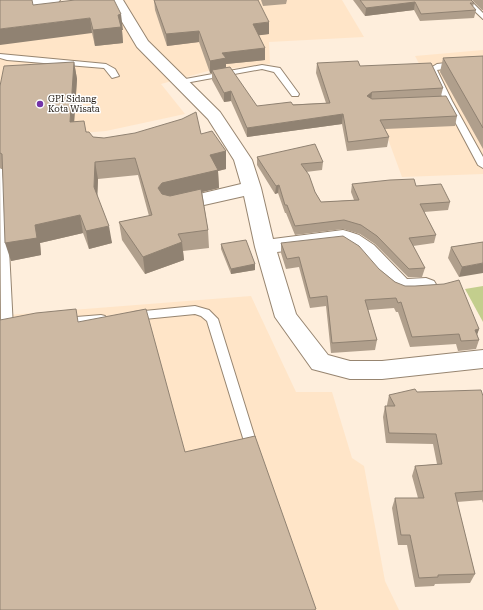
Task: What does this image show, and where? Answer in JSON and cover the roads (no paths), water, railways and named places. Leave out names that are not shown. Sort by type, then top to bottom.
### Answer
[{"type":"street","points":[[0,6],[53,0]]},
{"type":"street","points":[[116,0],[142,44],[214,116],[243,160],[252,188],[265,247],[286,317],[320,362],[350,370],[382,370],[483,359]]},
{"type":"street","points":[[193,123],[214,116]]},
{"type":"street","points":[[171,206],[252,188]]},
{"type":"street","points":[[265,247],[343,237],[348,238],[365,249],[400,285],[405,287],[446,285]]},
{"type":"lane","points":[[466,0],[483,18]]},
{"type":"lane","points":[[0,56],[7,58],[106,66],[115,76]]},
{"type":"lane","points":[[483,61],[434,67],[444,101],[483,165]]},
{"type":"lane","points":[[180,82],[262,67],[277,70],[295,94]]},
{"type":"lane","points":[[0,171],[7,328]]},
{"type":"lane","points":[[124,317],[195,310],[205,313],[212,319],[249,438]]},
{"type":"lane","points":[[54,323],[109,318]]},
{"type":"place","name":"GPI Sidang Kota Wisata","points":[[40,104]]}]
